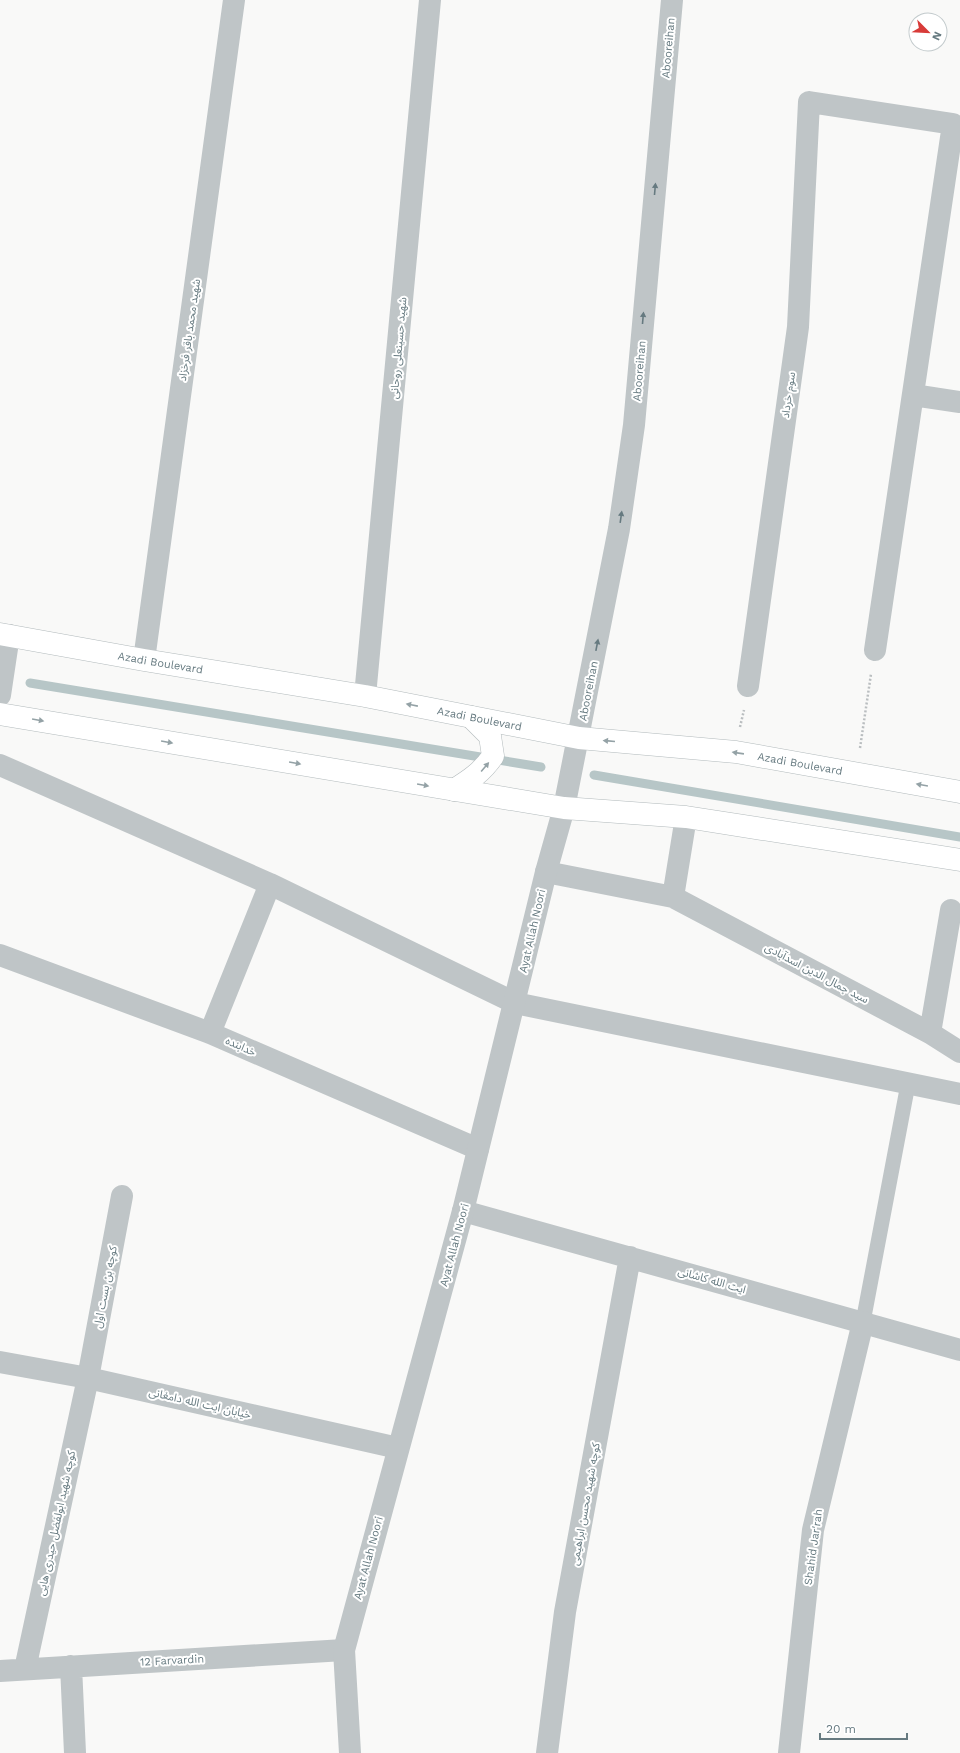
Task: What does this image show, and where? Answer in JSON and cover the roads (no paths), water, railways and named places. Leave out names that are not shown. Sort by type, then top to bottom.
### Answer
[{"type":"main road","name":"Azadi Boulevard","points":[[4,634],[144,660],[365,696],[579,738],[736,752],[960,792]]},
{"type":"main road","points":[[0,714],[564,808],[686,817],[960,860]]},
{"type":"main road","points":[[454,790],[472,779],[484,769],[493,756],[490,736],[471,717]]},
{"type":"street","name":"شهید محمد باقر فرخزاد","points":[[144,660],[234,0]]},
{"type":"street","name":"شهید حسینعلی روحانی","points":[[365,696],[430,0]]},
{"type":"street","name":"Abooreihan","points":[[579,738],[619,529],[634,425],[672,0]]},
{"type":"street","name":"سوم خرداد","points":[[748,686],[798,327],[809,102],[953,124],[913,395]]},
{"type":"street","points":[[875,650],[913,395],[960,402]]},
{"type":"street","points":[[0,695],[4,634]]},
{"type":"street","name":"Ayat Allah Noori","points":[[350,1753],[344,1650],[463,1211],[546,872],[564,808],[579,738]]},
{"type":"street","points":[[0,765],[270,884],[514,1003],[960,1094]]},
{"type":"street","points":[[673,897],[686,817]]},
{"type":"street","name":"سید جمال الدین اسدآبادی","points":[[546,872],[673,897],[930,1033],[960,1052]]},
{"type":"street","points":[[210,1033],[270,884]]},
{"type":"street","points":[[930,1033],[951,910]]},
{"type":"street","name":"خدابنده","points":[[0,955],[210,1033],[478,1150]]},
{"type":"street","name":"کوچه بن بست اول","points":[[88,1378],[122,1196]]},
{"type":"street","name":"ایت الله کاشانی","points":[[463,1211],[960,1350]]},
{"type":"street","name":"کوچه شهید محسن ابراهیمی","points":[[547,1753],[565,1612],[630,1257]]},
{"type":"street","name":"Shahid Jar'rah","points":[[789,1753],[813,1530],[863,1322]]},
{"type":"street","name":"خیابان ایت الله دامغانی","points":[[0,1362],[88,1378],[398,1448]]},
{"type":"street","name":"کوچه شهید ابولفضل حیدری هایی","points":[[25,1669],[88,1378]]},
{"type":"street","name":"12 Farvardin","points":[[0,1671],[344,1650]]},
{"type":"street","points":[[71,1666],[75,1753]]},
{"type":"lane","points":[[863,1322],[908,1084]]},
{"type":"waterway","points":[[30,683],[541,767]]},
{"type":"waterway","points":[[594,775],[960,837]]}]
